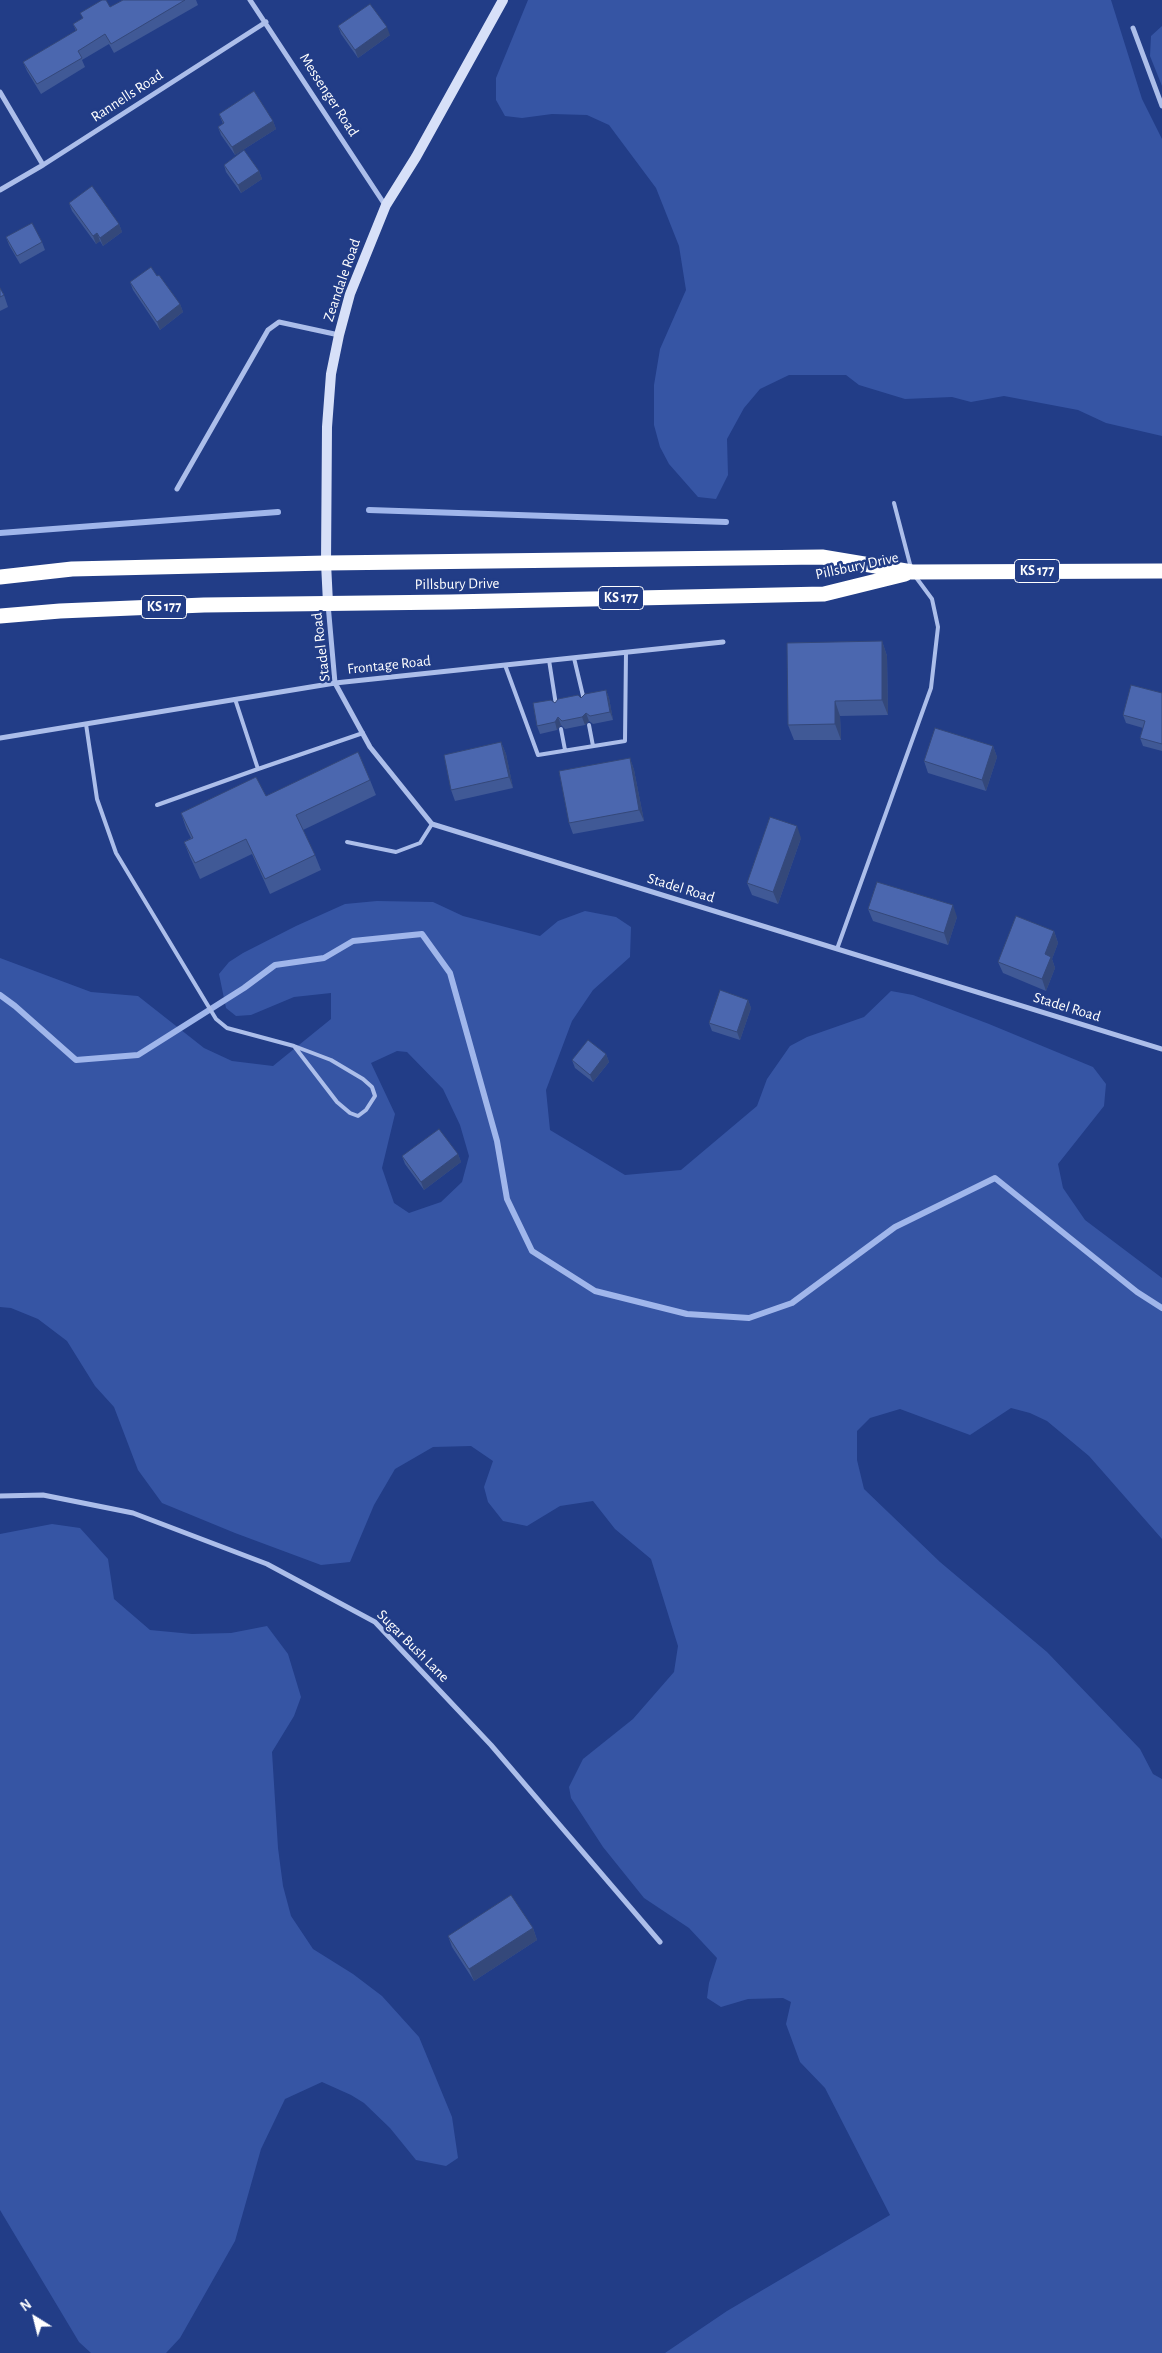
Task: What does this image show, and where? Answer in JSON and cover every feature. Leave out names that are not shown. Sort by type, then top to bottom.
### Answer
[{"type":"highway","name":"Pillsbury Drive","points":[[0,577],[72,569],[326,563],[822,556],[912,572],[1162,571]]},
{"type":"highway","name":"Pillsbury Drive","points":[[0,616],[99,609],[824,594],[912,572]]},
{"type":"main road","name":"Zeandale Road","points":[[328,603],[326,563],[327,427],[332,374],[339,335],[350,294],[386,205],[416,157],[503,0]]},
{"type":"street","name":"Messenger Road","points":[[250,0],[386,205]]},
{"type":"street","name":"Rannells Road","points":[[0,190],[43,165],[266,22]]},
{"type":"street","points":[[1133,28],[1162,106]]},
{"type":"street","points":[[0,92],[43,165]]},
{"type":"street","points":[[177,489],[268,330],[279,322],[339,335]]},
{"type":"street","name":"Stadel Road","points":[[328,603],[335,683],[370,747],[432,824],[1162,1049]]},
{"type":"street","name":"Frontage Road","points":[[0,738],[335,683],[723,642]]},
{"type":"street","name":"Sugar Bush Lane","points":[[0,1496],[43,1495],[133,1513],[267,1564],[375,1622],[492,1745],[660,1942]]},
{"type":"lane","points":[[837,950],[931,688],[938,627],[932,599],[912,572],[894,502]]},
{"type":"lane","points":[[505,665],[538,755],[625,741],[626,652]]},
{"type":"lane","points":[[574,658],[584,702]]},
{"type":"lane","points":[[549,660],[556,707]]},
{"type":"lane","points":[[236,699],[258,769]]},
{"type":"lane","points":[[86,724],[97,799],[116,853],[216,1020],[227,1028],[294,1046],[331,1060],[362,1078],[372,1087],[375,1096],[366,1110],[358,1116],[350,1113],[337,1102],[294,1046]]},
{"type":"lane","points":[[588,724],[593,746]]},
{"type":"lane","points":[[561,729],[565,750]]},
{"type":"lane","points":[[157,805],[362,733]]},
{"type":"lane","points":[[347,842],[396,852],[420,843],[432,824]]},
{"type":"shaded area","points":[[528,0],[1111,0],[1142,99],[1162,139],[1162,436],[1106,423],[1078,410],[1004,396],[971,402],[952,397],[905,399],[859,385],[846,375],[789,375],[760,389],[744,408],[727,439],[728,475],[716,499],[698,497],[669,464],[660,447],[654,425],[654,385],[660,349],[686,290],[679,246],[656,188],[609,125],[587,115],[552,114],[522,118],[505,116],[496,100],[496,78]]},
{"type":"shaded area","points":[[1162,26],[1162,86],[1150,56],[1151,36]]},
{"type":"shaded area","points":[[377,901],[433,902],[463,916],[540,936],[558,921],[585,911],[616,917],[631,927],[630,957],[593,990],[572,1021],[546,1090],[550,1130],[625,1175],[681,1170],[757,1106],[767,1079],[790,1046],[807,1037],[864,1017],[891,991],[913,995],[1093,1067],[1106,1084],[1104,1106],[1058,1164],[1063,1188],[1085,1220],[1162,1278],[1162,1539],[1089,1456],[1047,1421],[1030,1413],[1011,1408],[970,1435],[900,1409],[870,1418],[857,1431],[857,1460],[864,1489],[940,1562],[1047,1652],[1140,1749],[1153,1774],[1162,1779],[1162,2353],[665,2353],[727,2311],[890,2215],[825,2088],[800,2062],[786,2024],[791,2002],[783,1998],[748,1999],[721,2007],[707,1998],[709,1983],[717,1958],[689,1928],[644,1898],[603,1847],[571,1798],[569,1787],[583,1759],[633,1719],[674,1672],[678,1646],[651,1559],[615,1529],[593,1501],[560,1506],[527,1526],[503,1521],[488,1502],[484,1487],[493,1461],[471,1446],[433,1447],[395,1469],[374,1505],[350,1562],[321,1565],[235,1533],[162,1503],[138,1470],[114,1407],[95,1386],[67,1341],[38,1319],[11,1308],[0,1307],[0,958],[91,992],[138,996],[204,1048],[232,1061],[273,1066],[331,1019],[331,993],[294,997],[251,1015],[236,1016],[226,1008],[219,974],[229,962],[243,953],[345,904]],"holes":[[[397,1051],[407,1052],[443,1089],[460,1125],[469,1156],[462,1182],[441,1202],[409,1213],[394,1203],[382,1168],[395,1114],[371,1063]]]},
{"type":"shaded area","points":[[52,1524],[80,1528],[108,1559],[114,1599],[150,1630],[192,1634],[231,1633],[267,1626],[288,1654],[301,1697],[294,1716],[272,1752],[278,1848],[283,1886],[291,1916],[313,1949],[353,1974],[382,1996],[419,2037],[452,2117],[458,2158],[446,2166],[416,2160],[390,2128],[364,2103],[322,2082],[285,2099],[261,2149],[235,2241],[180,2338],[166,2353],[91,2353],[79,2342],[0,2210],[0,1534]]},
{"type":"building","points":[[102,0],[106,0],[110,7],[123,0],[185,0],[111,44],[105,34],[78,51],[82,58],[37,84],[23,62],[77,30],[73,24],[83,18],[80,13]]},
{"type":"building","points":[[370,4],[387,27],[355,50],[338,26]]},
{"type":"building","points":[[254,91],[273,121],[232,147],[218,127],[224,123],[219,114]]},
{"type":"building","points":[[244,150],[259,171],[238,185],[224,165]]},
{"type":"building","points":[[92,186],[119,224],[100,238],[97,233],[93,236],[69,203]]},
{"type":"building","points":[[32,223],[42,242],[17,256],[6,237]]},
{"type":"building","points":[[151,267],[180,304],[157,322],[130,282]]},
{"type":"building","points":[[0,288],[4,295],[0,297]]},
{"type":"building","points":[[882,641],[882,700],[835,701],[835,724],[788,725],[787,643]]},
{"type":"building","points":[[1131,685],[1162,693],[1162,744],[1140,738],[1145,721],[1123,715]]},
{"type":"building","points":[[606,690],[610,712],[590,716],[586,713],[582,717],[562,721],[558,717],[555,722],[537,726],[533,703],[551,700],[555,703],[558,699],[578,695],[581,698],[585,694]]},
{"type":"building","points":[[935,728],[993,746],[982,780],[924,761]]},
{"type":"building","points":[[501,742],[509,777],[451,790],[444,755]]},
{"type":"building","points":[[358,752],[370,780],[296,815],[315,855],[265,879],[246,839],[195,863],[184,842],[193,838],[181,813],[256,777],[266,796]]},
{"type":"building","points":[[630,758],[639,810],[569,823],[559,771]]},
{"type":"building","points":[[770,817],[797,826],[773,892],[747,883]]},
{"type":"building","points":[[877,882],[953,905],[944,933],[868,909]]},
{"type":"building","points":[[1016,916],[1054,931],[1045,954],[1051,957],[1042,979],[998,962]]},
{"type":"building","points":[[720,990],[748,1000],[737,1032],[709,1023]]},
{"type":"building","points":[[588,1040],[606,1054],[590,1075],[572,1060]]},
{"type":"building","points":[[439,1129],[458,1154],[421,1182],[402,1156]]},
{"type":"building","points":[[511,1895],[533,1928],[469,1969],[448,1936]]},
{"type":"waterway","points":[[369,510],[726,522]]},
{"type":"waterway","points":[[0,533],[278,512]]},
{"type":"waterway","points":[[0,995],[76,1060],[138,1055],[244,988],[275,965],[324,958],[353,941],[422,934],[450,973],[497,1141],[507,1199],[532,1251],[595,1291],[687,1314],[749,1318],[792,1303],[895,1227],[995,1178],[1137,1292],[1162,1308]]}]
